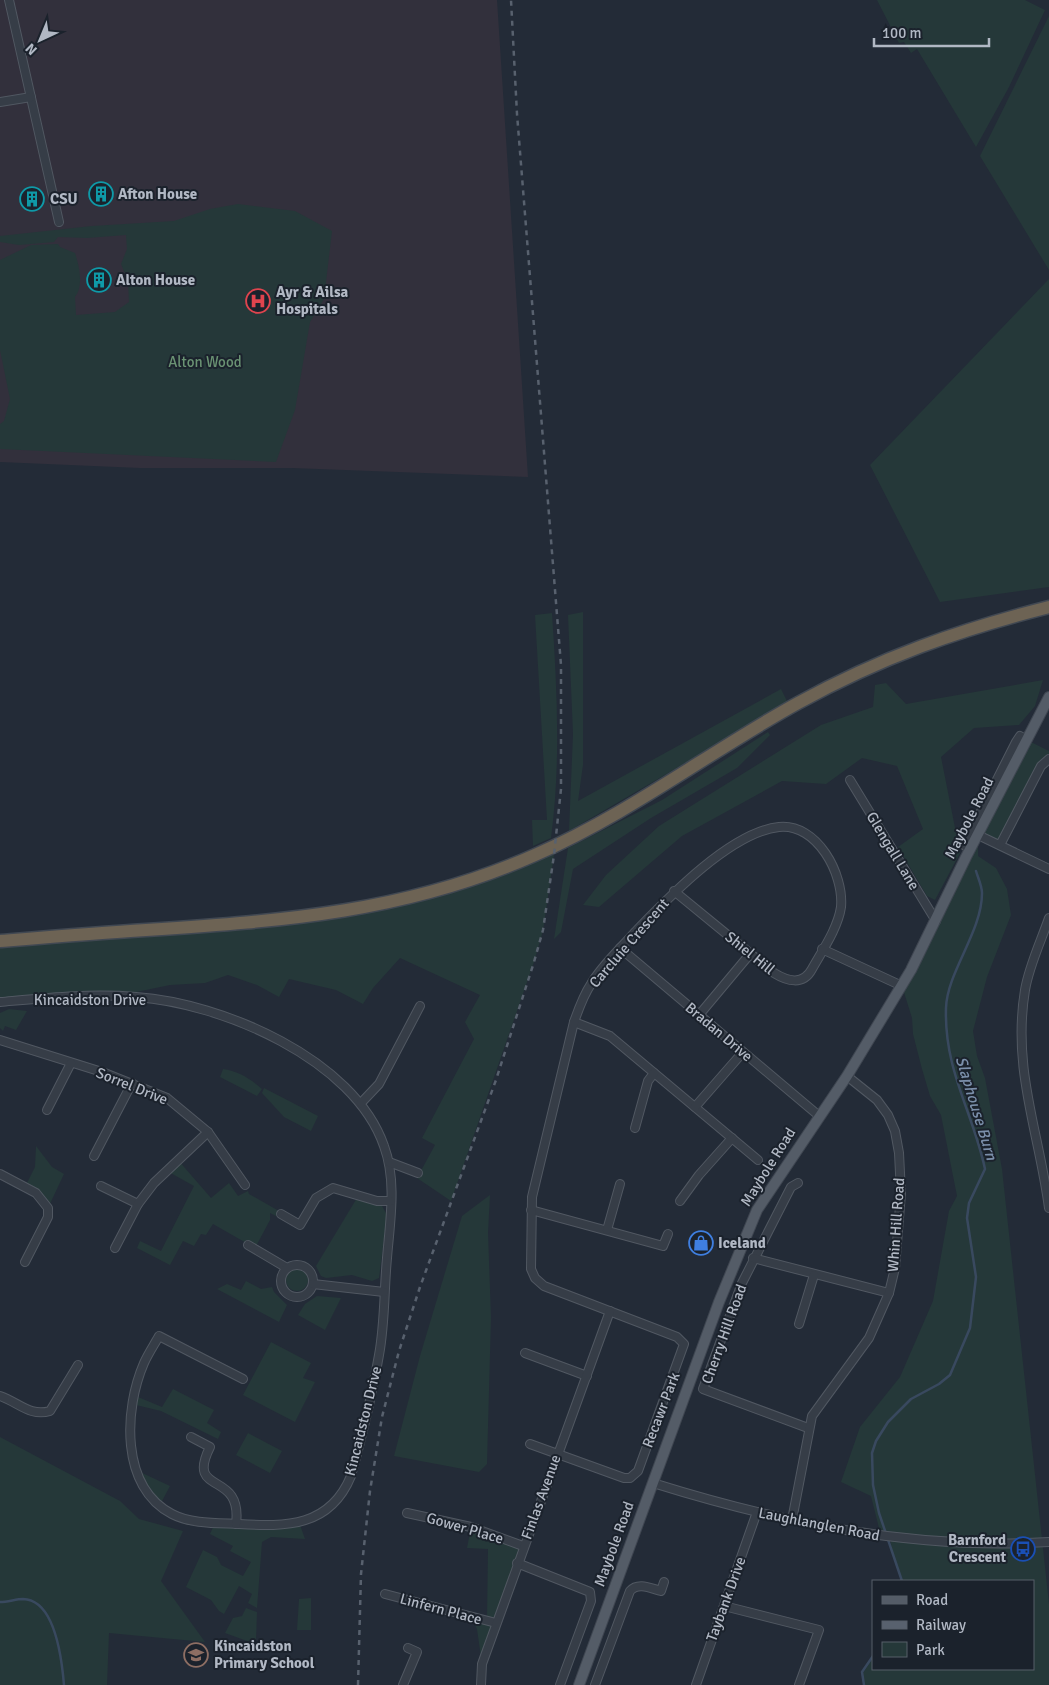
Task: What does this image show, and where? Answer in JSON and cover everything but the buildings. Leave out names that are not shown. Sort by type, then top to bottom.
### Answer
[{"type":"highway","points":[[0,941],[273,922],[337,913],[439,890],[535,855],[628,809],[796,704],[871,665],[983,624],[1049,607]]},
{"type":"main road","name":"Maybole Road","points":[[579,1685],[716,1309],[757,1210],[846,1076],[902,986],[936,921],[970,849],[1049,697]]},
{"type":"street","points":[[9,0],[59,222]]},
{"type":"street","points":[[0,102],[31,98]]},
{"type":"street","points":[[970,849],[964,845],[1016,742],[1020,736],[1027,740]]},
{"type":"street","points":[[1000,846],[1041,766],[1049,759]]},
{"type":"street","name":"Glengall Lane","points":[[850,780],[936,921]]},
{"type":"street","name":"Carcluie Crescent","points":[[610,1311],[544,1286],[535,1278],[531,1269],[531,1210],[574,1022],[591,983],[620,948],[674,891],[722,854],[748,838],[779,827],[795,827],[810,835],[820,845],[838,879],[841,896],[840,909],[822,949]]},
{"type":"street","points":[[978,835],[1049,869]]},
{"type":"street","name":"Shiel Hill","points":[[674,891],[750,954],[787,981],[797,981],[811,972],[822,949]]},
{"type":"street","points":[[1049,918],[1026,989],[1021,1025],[1023,1077],[1047,1176],[1049,1208]]},
{"type":"street","name":"Bradan Drive","points":[[620,948],[818,1116]]},
{"type":"street","points":[[822,949],[902,986]]},
{"type":"street","points":[[699,1015],[750,954]]},
{"type":"street","name":"Kincaidston Drive","points":[[0,1002],[77,997],[136,997],[170,1001],[205,1011],[258,1031],[316,1062],[347,1087],[361,1103],[375,1124],[388,1162],[391,1202],[380,1353],[351,1476],[341,1494],[324,1511],[308,1520],[272,1526],[190,1520],[170,1514],[153,1500],[138,1477],[132,1454],[134,1399],[144,1362],[159,1336],[243,1379]]},
{"type":"street","points":[[361,1103],[379,1084],[420,1006]]},
{"type":"street","points":[[574,1022],[610,1036],[758,1160]]},
{"type":"street","name":"Sorrel Drive","points":[[0,1040],[132,1083],[167,1098],[208,1132],[245,1185]]},
{"type":"street","points":[[695,1107],[743,1052]]},
{"type":"street","points":[[48,1110],[71,1063]]},
{"type":"street","points":[[635,1128],[648,1081],[654,1073]]},
{"type":"street","name":"Whin Hill Road","points":[[792,1520],[808,1428],[812,1416],[868,1338],[889,1293],[895,1268],[899,1228],[899,1153],[895,1131],[888,1115],[877,1100],[846,1076]]},
{"type":"street","points":[[94,1156],[132,1083]]},
{"type":"street","points":[[115,1248],[138,1204],[154,1183],[208,1132]]},
{"type":"street","points":[[680,1201],[732,1138]]},
{"type":"street","points":[[388,1162],[418,1173]]},
{"type":"street","points":[[0,1174],[36,1193],[48,1208],[48,1217],[25,1262]]},
{"type":"street","name":"Cherry Hill Road","points":[[798,1183],[791,1187],[753,1258],[703,1389],[808,1428]]},
{"type":"street","points":[[608,1230],[620,1184]]},
{"type":"street","points":[[101,1186],[138,1204]]},
{"type":"street","points":[[281,1214],[300,1225],[316,1198],[329,1189],[377,1201],[391,1202]]},
{"type":"street","points":[[531,1210],[663,1246],[668,1234]]},
{"type":"street","points":[[248,1245],[287,1268]]},
{"type":"street","points":[[753,1258],[889,1293]]},
{"type":"street","points":[[296,1265],[305,1267],[312,1274],[312,1284],[304,1295],[290,1295],[282,1285],[282,1275],[287,1268],[296,1265]]},
{"type":"street","points":[[799,1324],[814,1275]]},
{"type":"street","points":[[312,1284],[384,1292]]},
{"type":"street","name":"Finlas Avenue","points":[[481,1685],[482,1664],[523,1546],[588,1376],[610,1311]]},
{"type":"street","name":"Recawr Park","points":[[557,1454],[624,1478],[634,1475],[683,1350],[684,1344],[677,1336],[610,1311]]},
{"type":"street","points":[[525,1353],[588,1376]]},
{"type":"street","points":[[0,1396],[33,1412],[50,1411],[55,1406],[78,1365]]},
{"type":"street","points":[[191,1437],[210,1447],[202,1463],[203,1471],[213,1483],[223,1486],[232,1494],[238,1509],[236,1524]]},
{"type":"street","points":[[530,1444],[557,1454]]},
{"type":"street","name":"Laughlanglen Road","points":[[653,1483],[757,1512],[881,1536],[989,1544],[1049,1542]]},
{"type":"street","name":"Taybank Drive","points":[[696,1685],[757,1512]]},
{"type":"street","name":"Gower Place","points":[[407,1513],[471,1527],[523,1546]]},
{"type":"street","points":[[517,1563],[590,1592],[591,1601],[560,1685]]},
{"type":"street","points":[[595,1685],[630,1591],[634,1586],[639,1585],[661,1590],[664,1582]]},
{"type":"street","name":"Linfern Place","points":[[385,1594],[496,1624]]},
{"type":"street","points":[[724,1606],[819,1630],[799,1685]]},
{"type":"street","points":[[403,1685],[417,1652],[408,1648]]},
{"type":"shaded area","name":"Ayr & Ailsa Hospitals","points":[[0,0],[497,0],[528,477],[292,468],[140,468],[0,462]]},
{"type":"green space","points":[[877,0],[1025,0],[1045,10],[1009,87],[976,147],[917,49],[911,53],[904,42],[899,43]]},
{"type":"green space","points":[[1049,16],[1049,270],[980,156]]},
{"type":"green space","name":"Alton Wood","points":[[238,204],[295,211],[332,231],[324,299],[310,322],[295,410],[276,462],[0,449],[0,424],[4,421],[10,399],[0,350],[0,260],[31,245],[58,244],[60,247],[75,253],[78,263],[80,281],[75,297],[76,315],[115,312],[129,302],[128,281],[121,264],[127,249],[126,235],[87,238],[58,237],[54,242],[19,245],[0,242],[0,236],[92,226],[174,221],[210,209]]},
{"type":"green space","points":[[1049,279],[1049,587],[940,602],[870,465]]},
{"type":"green space","points":[[583,612],[583,765],[578,801],[781,689],[788,703],[569,831],[573,734],[568,615]]},
{"type":"green space","points":[[552,613],[557,726],[554,810],[551,838],[533,846],[532,820],[547,820],[535,615]]},
{"type":"green space","points":[[1043,680],[1035,706],[1019,725],[974,728],[941,757],[960,853],[935,900],[927,896],[898,847],[923,829],[897,766],[862,758],[826,784],[782,781],[682,836],[599,907],[583,905],[606,875],[659,826],[821,725],[873,707],[875,685],[886,683],[906,704]]},
{"type":"green space","points":[[768,732],[770,735],[737,768],[651,818],[573,869],[561,932],[554,939],[568,848],[662,800]]},
{"type":"green space","points":[[1027,740],[1049,751],[1049,759],[1041,766],[1000,845],[979,835]]},
{"type":"green space","points":[[978,836],[978,856],[996,868],[1007,889],[1011,915],[987,977],[973,1031],[977,1056],[985,1078],[1002,1169],[1049,1604],[1049,1685],[865,1685],[863,1673],[872,1660],[872,1670],[1034,1670],[1034,1580],[903,1580],[894,1560],[890,1539],[989,1544],[881,1536],[871,1496],[841,1482],[860,1427],[900,1377],[933,1301],[949,1211],[957,1196],[941,1115],[930,1096],[913,1034],[912,1018],[902,986]]},
{"type":"green space","points":[[535,855],[554,855],[543,931],[451,1201],[417,1178],[435,1145],[422,1138],[474,1039],[465,1022],[480,995],[400,958],[373,988],[363,1004],[336,990],[289,979],[279,997],[257,985],[228,975],[205,983],[170,985],[117,996],[0,1002],[0,941],[337,913]]},
{"type":"green space","points":[[9,1009],[27,1011],[16,1030],[5,1026],[3,1031],[0,1028],[0,1013]]},
{"type":"green space","points":[[223,1069],[244,1076],[262,1089],[257,1096],[220,1077]]},
{"type":"green space","points":[[264,1088],[318,1116],[311,1131],[284,1117],[262,1093]]},
{"type":"green space","points":[[36,1146],[52,1167],[64,1174],[48,1208],[25,1187],[35,1167]]},
{"type":"green space","points":[[178,1160],[211,1198],[229,1183],[238,1196],[248,1191],[249,1194],[279,1211],[276,1216],[270,1213],[270,1220],[255,1248],[213,1224],[206,1235],[201,1234],[194,1246],[183,1241],[170,1265],[137,1248],[140,1241],[161,1251],[194,1186],[167,1171]]},
{"type":"green space","points":[[490,1195],[488,1233],[491,1317],[487,1464],[479,1472],[394,1456],[420,1356],[462,1216]]},
{"type":"green space","points":[[357,1198],[382,1206],[387,1215],[379,1278],[372,1281],[352,1275],[326,1278],[321,1276],[316,1266]]},
{"type":"green space","points":[[293,1269],[301,1269],[308,1276],[308,1284],[301,1291],[293,1291],[286,1284],[286,1276]]},
{"type":"green space","points":[[246,1281],[261,1289],[272,1287],[274,1292],[287,1305],[279,1322],[217,1289],[227,1284],[241,1290]]},
{"type":"green space","points":[[317,1296],[341,1298],[325,1330],[298,1315],[305,1304]]},
{"type":"green space","points":[[271,1342],[311,1363],[303,1378],[315,1382],[295,1422],[243,1395]]},
{"type":"green space","points":[[173,1389],[214,1410],[207,1423],[221,1432],[218,1439],[161,1411],[136,1405],[138,1397],[162,1407]]},
{"type":"green space","points":[[248,1433],[282,1451],[270,1473],[236,1455]]},
{"type":"green space","points":[[0,1437],[120,1501],[139,1519],[183,1531],[161,1581],[205,1642],[109,1633],[107,1685],[0,1685]]},
{"type":"green space","points":[[138,1471],[170,1486],[161,1503],[151,1493]]},
{"type":"green space","points":[[299,1522],[305,1539],[271,1537],[262,1542],[257,1608],[248,1603],[252,1594],[239,1586],[224,1614],[219,1611],[211,1600],[186,1587],[203,1550],[217,1557],[221,1565],[243,1576],[251,1562],[230,1551],[233,1546],[210,1534],[215,1523]]},
{"type":"green space","points":[[471,1527],[523,1546],[482,1664],[477,1629],[470,1616],[487,1620],[488,1549],[467,1548]]},
{"type":"green space","points":[[311,1598],[311,1630],[297,1630],[299,1599]]},
{"type":"green space","points":[[246,1608],[257,1612],[256,1641],[247,1641],[225,1633],[233,1618],[242,1616]]},
{"type":"waterway","name":"Slaphouse Burn","points":[[902,1580],[879,1513],[873,1485],[872,1453],[876,1441],[888,1422],[911,1399],[939,1384],[950,1375],[970,1328],[976,1277],[967,1218],[969,1203],[985,1169],[974,1129],[954,1072],[947,1031],[946,1008],[952,980],[977,922],[982,890],[976,871]]},
{"type":"waterway","points":[[0,1602],[23,1599],[34,1602],[43,1609],[55,1633],[64,1685]]},
{"type":"waterway","name":"Slaphouse Burn","points":[[864,1685],[862,1672],[872,1657]]},
{"type":"railway","points":[[358,1685],[361,1574],[370,1491],[382,1417],[399,1351],[420,1287],[496,1080],[534,962],[543,930],[561,789],[561,665],[517,114],[511,0]]},
{"type":"place","name":"Afton House","points":[[101,194]]},
{"type":"place","name":"CSU","points":[[32,199]]},
{"type":"place","name":"Alton House","points":[[99,280]]},
{"type":"place","name":"Ayr & Ailsa Hospitals","points":[[258,301]]},
{"type":"place","name":"Iceland","points":[[701,1243]]},
{"type":"place","name":"Barnford Crescent","points":[[1023,1549]]},
{"type":"place","name":"Kincaidston Primary School","points":[[196,1655]]}]
